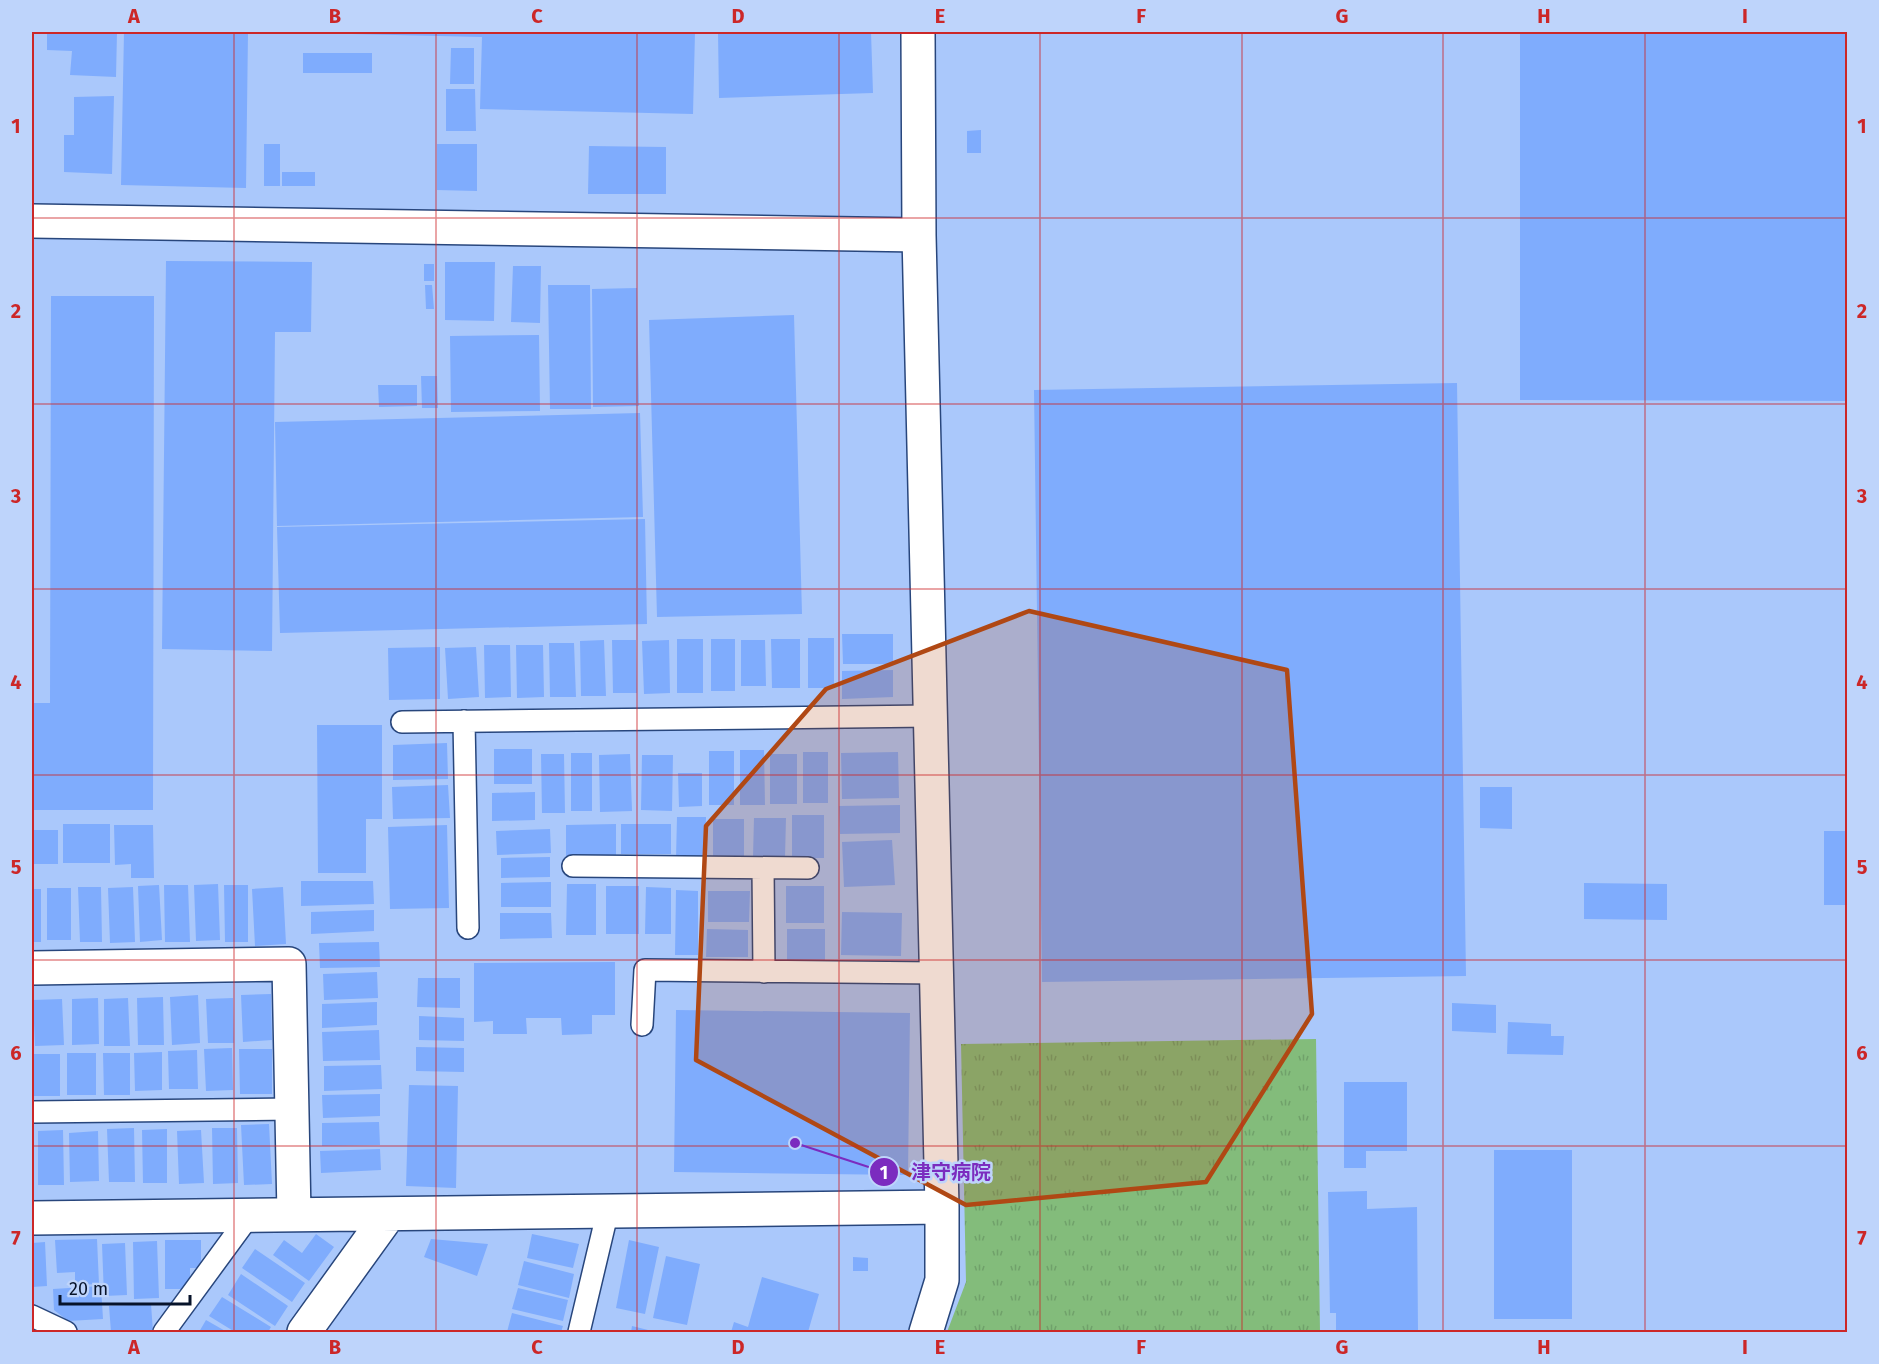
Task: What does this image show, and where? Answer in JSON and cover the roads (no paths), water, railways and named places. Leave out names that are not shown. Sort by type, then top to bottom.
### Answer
[{"type":"street","points":[[918,32],[919,235],[942,1207],[942,1280],[926,1332]]},
{"type":"street","points":[[32,221],[919,235]]},
{"type":"street","points":[[32,968],[289,964],[294,1215]]},
{"type":"street","points":[[32,1218],[942,1207]]},
{"type":"street","points":[[304,1332],[389,1214]]},
{"type":"lane","points":[[402,722],[931,716]]},
{"type":"lane","points":[[464,721],[468,928]]},
{"type":"lane","points":[[573,866],[808,868]]},
{"type":"lane","points":[[763,868],[764,972]]},
{"type":"lane","points":[[642,1025],[645,970],[937,973]]},
{"type":"lane","points":[[32,1112],[292,1109]]},
{"type":"lane","points":[[579,1332],[608,1210]]},
{"type":"lane","points":[[164,1332],[249,1216]]},
{"type":"lane","points":[[32,1316],[66,1332]]},
{"type":"place","name":"津守病院","points":[[795,1143]]}]
